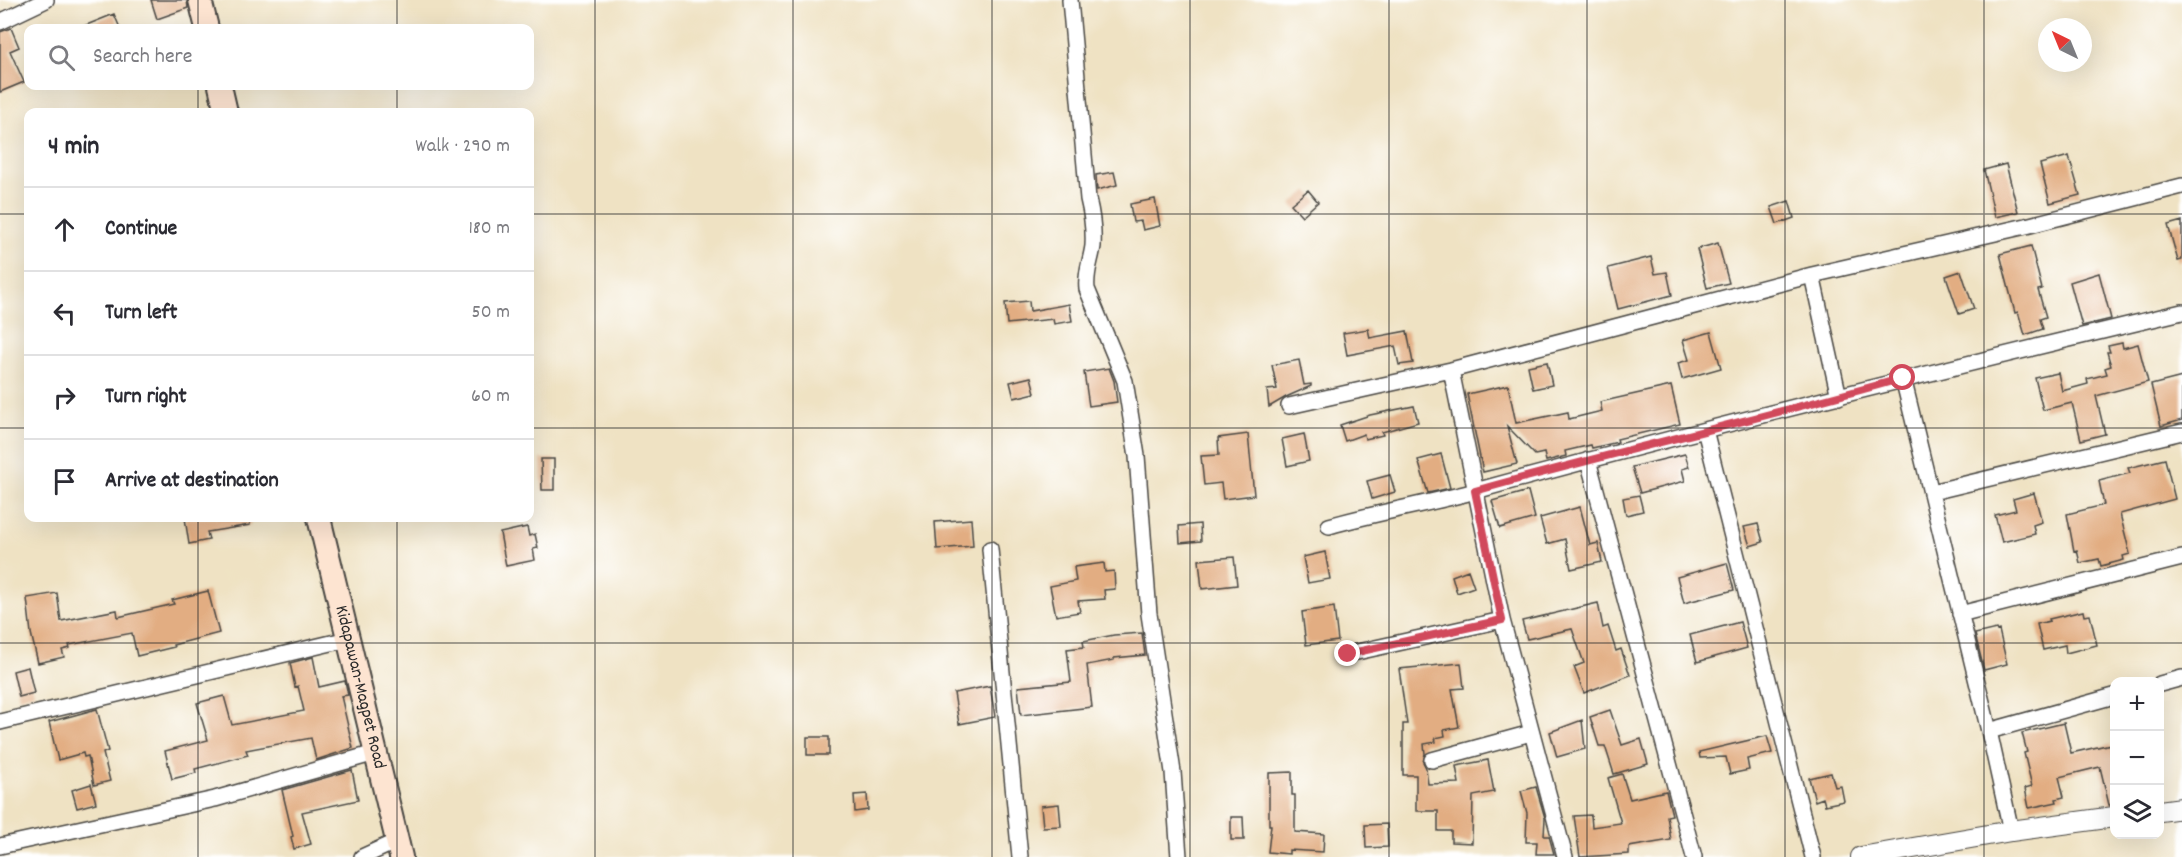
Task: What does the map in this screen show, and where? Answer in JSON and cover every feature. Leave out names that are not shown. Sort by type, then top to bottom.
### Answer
[{"type":"main road","points":[[200,0],[206,24]]},
{"type":"main road","points":[[221,90],[225,108]]},
{"type":"main road","name":"Kidapawan-Magpet Road","points":[[320,522],[399,849]]},
{"type":"street","points":[[0,22],[46,0]]},
{"type":"street","points":[[1070,0],[1088,199],[1094,223],[1092,249],[1085,278],[1087,289],[1125,381],[1127,392],[1137,456],[1149,614],[1173,772],[1179,857]]},
{"type":"street","points":[[1289,406],[1451,370],[1812,275],[2026,226],[2182,186]]},
{"type":"street","points":[[1812,275],[1839,397]]},
{"type":"street","points":[[1329,526],[1475,491],[1588,459],[1839,397],[1903,378],[2182,312]]},
{"type":"street","points":[[1451,370],[1502,620],[1565,857]]},
{"type":"street","points":[[1903,378],[2012,831]]},
{"type":"street","points":[[1705,430],[1813,857]]},
{"type":"street","points":[[1932,492],[2182,432]]},
{"type":"street","points":[[1588,459],[1694,857]]},
{"type":"street","points":[[990,549],[1020,857]]},
{"type":"street","points":[[1960,614],[2182,558]]},
{"type":"street","points":[[1348,654],[1502,620]]},
{"type":"street","points":[[0,722],[348,639]]},
{"type":"street","points":[[2164,683],[2182,678]]},
{"type":"street","points":[[1989,731],[2110,697]]},
{"type":"street","points":[[1432,760],[1531,733]]},
{"type":"street","points":[[0,846],[215,800],[375,753]]},
{"type":"street","points":[[2164,810],[2182,808]]},
{"type":"street","points":[[1861,857],[2012,831],[2110,818]]},
{"type":"street","points":[[362,857],[399,849]]},
{"type":"building","points":[[151,0],[187,0],[188,8],[157,19]]},
{"type":"building","points":[[114,14],[118,24],[89,24]]},
{"type":"building","points":[[11,28],[19,47],[10,51],[24,82],[0,92],[0,32]]},
{"type":"building","points":[[2069,156],[2080,195],[2050,203],[2040,164]]},
{"type":"building","points":[[2006,164],[2018,212],[1995,217],[1984,170]]},
{"type":"building","points":[[1114,172],[1117,185],[1097,190],[1096,175]]},
{"type":"building","points":[[1308,190],[1318,202],[1302,216],[1291,204]]},
{"type":"building","points":[[1155,199],[1160,226],[1143,230],[1141,221],[1133,222],[1130,204]]},
{"type":"building","points":[[1789,201],[1794,218],[1777,224],[1771,207]]},
{"type":"building","points":[[2182,221],[2182,260],[2178,261],[2168,225]]},
{"type":"building","points":[[1718,243],[1729,283],[1707,288],[1697,249]]},
{"type":"building","points":[[2031,246],[2042,289],[2038,290],[2046,317],[2040,319],[2043,329],[2025,335],[2018,312],[2015,313],[2000,254]]},
{"type":"building","points":[[1651,257],[1655,274],[1667,272],[1672,295],[1618,309],[1608,268]]},
{"type":"building","points":[[1961,271],[1974,309],[1959,314],[1946,276]]},
{"type":"building","points":[[2099,273],[2111,319],[2082,326],[2070,282]]},
{"type":"building","points":[[1029,301],[1030,311],[1069,304],[1072,321],[1054,324],[1053,319],[1007,324],[1005,303]]},
{"type":"building","points":[[1368,329],[1370,338],[1407,331],[1413,363],[1399,365],[1395,346],[1347,355],[1343,333]]},
{"type":"building","points":[[1711,332],[1721,368],[1682,379],[1678,363],[1689,360],[1683,340]]},
{"type":"building","points":[[2122,343],[2123,348],[2138,344],[2148,382],[2096,396],[2105,434],[2081,440],[2072,403],[2043,410],[2035,378],[2058,373],[2062,391],[2088,384],[2087,379],[2107,374],[2105,368],[2111,366],[2107,352],[2110,352],[2108,346]]},
{"type":"building","points":[[1299,360],[1304,385],[1311,384],[1311,386],[1269,407],[1267,390],[1277,389],[1272,365]]},
{"type":"building","points":[[1547,362],[1552,385],[1533,389],[1528,366]]},
{"type":"building","points":[[1109,368],[1114,381],[1117,402],[1089,406],[1084,372]]},
{"type":"building","points":[[1031,377],[1035,393],[1014,398],[1010,382]]},
{"type":"building","points":[[2182,377],[2182,420],[2161,426],[2151,385]]},
{"type":"building","points":[[1508,385],[1516,423],[1568,412],[1569,419],[1602,411],[1600,402],[1671,386],[1680,424],[1617,439],[1618,442],[1565,451],[1566,456],[1546,461],[1544,453],[1535,455],[1507,426],[1517,464],[1483,472],[1467,394]]},
{"type":"building","points":[[1414,406],[1418,422],[1382,432],[1383,435],[1365,439],[1364,434],[1345,441],[1340,425],[1370,415]]},
{"type":"building","points":[[1248,434],[1254,495],[1223,499],[1221,483],[1204,485],[1201,456],[1219,455],[1218,438]]},
{"type":"building","points":[[1304,434],[1309,461],[1287,466],[1282,439]]},
{"type":"building","points":[[1441,454],[1450,488],[1428,493],[1418,460]]},
{"type":"building","points":[[1685,454],[1689,467],[1682,469],[1685,481],[1640,493],[1632,467]]},
{"type":"building","points":[[541,459],[554,459],[554,490],[542,490]]},
{"type":"building","points":[[2165,459],[2175,499],[2120,514],[2130,554],[2123,556],[2124,560],[2101,566],[2099,559],[2080,563],[2077,550],[2074,551],[2067,514],[2104,505],[2099,481],[2130,473],[2128,468]]},
{"type":"building","points":[[1390,475],[1395,492],[1372,499],[1367,481]]},
{"type":"building","points":[[1528,491],[1535,518],[1500,528],[1492,501]]},
{"type":"building","points":[[2034,493],[2042,522],[2033,525],[2035,534],[2002,542],[1995,515],[2016,510],[2013,499]]},
{"type":"building","points":[[1639,495],[1643,511],[1626,515],[1623,498]]},
{"type":"building","points":[[1580,507],[1590,545],[1598,543],[1602,562],[1571,569],[1565,539],[1547,544],[1540,518]]},
{"type":"building","points":[[971,519],[973,546],[937,549],[935,522]]},
{"type":"building","points":[[186,522],[250,522],[250,525],[207,532],[209,540],[189,544]]},
{"type":"building","points":[[1200,524],[1201,541],[1180,543],[1179,526]]},
{"type":"building","points":[[1758,524],[1763,542],[1750,546],[1744,527]]},
{"type":"building","points":[[527,527],[529,536],[535,534],[538,548],[533,549],[535,560],[506,566],[500,533]]},
{"type":"building","points":[[1325,552],[1330,579],[1308,583],[1303,557]]},
{"type":"building","points":[[1234,557],[1237,585],[1202,589],[1199,560]]},
{"type":"building","points":[[1104,563],[1105,572],[1114,571],[1115,589],[1104,590],[1105,599],[1078,601],[1080,612],[1056,616],[1050,586],[1076,581],[1074,567]]},
{"type":"building","points":[[1727,563],[1734,590],[1684,603],[1677,577]]},
{"type":"building","points":[[1468,570],[1474,587],[1457,593],[1452,576]]},
{"type":"building","points":[[208,591],[219,633],[137,656],[132,633],[69,645],[70,648],[62,650],[64,657],[38,663],[31,633],[27,598],[57,593],[61,621],[117,610],[118,617],[174,604],[172,600]]},
{"type":"building","points":[[1598,603],[1603,628],[1608,626],[1616,651],[1621,649],[1630,675],[1584,693],[1574,667],[1584,663],[1572,629],[1527,639],[1522,621]]},
{"type":"building","points":[[1334,607],[1338,641],[1306,645],[1302,612]]},
{"type":"building","points":[[2083,611],[2084,616],[2090,615],[2097,645],[2066,653],[2065,645],[2043,650],[2037,624]]},
{"type":"building","points":[[1740,622],[1747,648],[1697,662],[1690,635]]},
{"type":"building","points":[[1999,630],[2007,664],[1984,670],[1975,634]]},
{"type":"building","points":[[1142,633],[1145,655],[1114,658],[1114,660],[1087,665],[1092,707],[1021,715],[1018,687],[1071,682],[1067,649],[1084,647],[1083,641]]},
{"type":"building","points":[[313,657],[319,687],[345,681],[348,695],[341,696],[353,748],[316,760],[311,738],[246,750],[248,755],[195,769],[196,773],[172,779],[165,751],[208,740],[197,703],[224,696],[232,725],[304,711],[298,686],[295,687],[290,663]]},
{"type":"building","points":[[1461,663],[1464,688],[1452,689],[1459,727],[1444,730],[1445,736],[1435,738],[1436,742],[1424,744],[1423,762],[1428,784],[1459,783],[1456,766],[1488,760],[1494,792],[1473,796],[1472,843],[1451,842],[1451,831],[1438,831],[1438,811],[1416,811],[1416,775],[1403,775],[1403,724],[1407,724],[1399,669]]},
{"type":"building","points":[[28,667],[34,693],[19,697],[13,671]]},
{"type":"building","points":[[990,686],[995,717],[959,724],[954,693]]},
{"type":"building","points":[[97,709],[108,751],[103,753],[110,781],[94,785],[88,756],[84,757],[83,753],[58,760],[49,722]]},
{"type":"building","points":[[1610,710],[1622,745],[1641,739],[1648,764],[1614,774],[1605,746],[1599,746],[1590,717]]},
{"type":"building","points":[[1582,720],[1585,749],[1557,757],[1550,732]]},
{"type":"building","points":[[2064,723],[2071,753],[2110,744],[2110,805],[2100,767],[2059,777],[2064,797],[2056,799],[2057,802],[2029,808],[2025,788],[2032,786],[2022,733]]},
{"type":"building","points":[[1767,736],[1772,753],[1747,759],[1749,770],[1730,774],[1726,757],[1700,758],[1699,752]]},
{"type":"building","points":[[807,737],[829,737],[829,755],[807,755]]},
{"type":"building","points":[[352,770],[358,800],[302,812],[311,844],[294,849],[282,790]]},
{"type":"building","points":[[1292,772],[1292,795],[1295,795],[1295,832],[1324,834],[1323,852],[1289,850],[1289,854],[1268,852],[1271,825],[1269,825],[1269,773]]},
{"type":"building","points":[[1831,773],[1835,787],[1841,786],[1844,801],[1825,805],[1823,798],[1815,801],[1809,778]]},
{"type":"building","points":[[1622,774],[1630,799],[1666,791],[1672,815],[1667,816],[1671,840],[1629,847],[1629,854],[1580,857],[1574,816],[1591,815],[1592,827],[1621,823],[1608,778]]},
{"type":"building","points":[[91,784],[96,803],[77,808],[72,790]]},
{"type":"building","points":[[1536,787],[1545,818],[1544,836],[1549,836],[1554,854],[1536,854],[1537,842],[1526,842],[1527,813],[1521,791]]},
{"type":"building","points":[[867,794],[868,810],[855,812],[854,795]]},
{"type":"building","points":[[1059,804],[1061,826],[1043,827],[1041,806]]},
{"type":"building","points":[[1231,817],[1243,817],[1244,840],[1231,840]]},
{"type":"building","points":[[1387,824],[1388,847],[1366,848],[1365,825]]},
{"type":"route","points":[[1348,654],[1502,620],[1475,491],[1588,459],[1839,397],[1903,378]]}]
